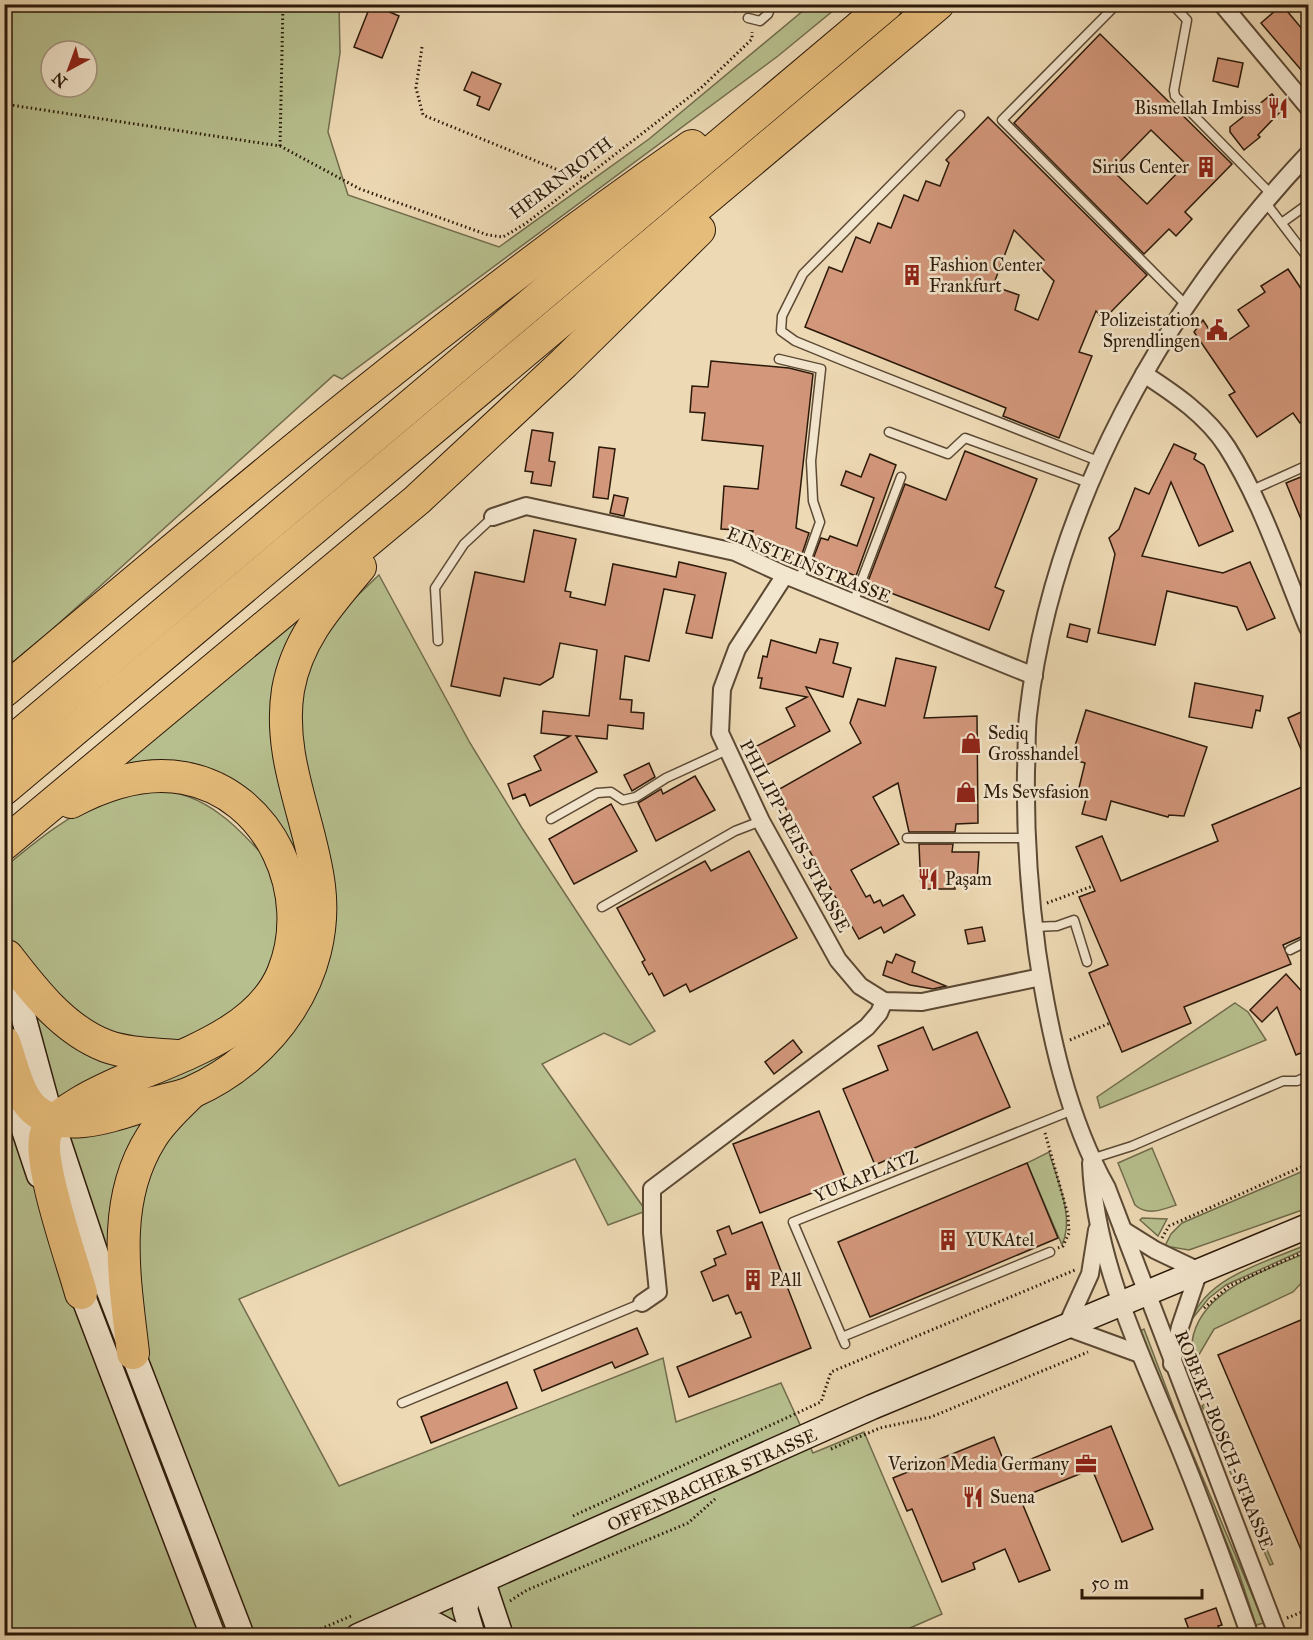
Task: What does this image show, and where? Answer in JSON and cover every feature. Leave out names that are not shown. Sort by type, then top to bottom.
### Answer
[{"type":"highway","points":[[4,748],[888,4]]},
{"type":"highway","points":[[4,789],[938,4]]},
{"type":"highway","points":[[4,691],[326,423],[409,357],[611,202],[850,36]]},
{"type":"highway","points":[[15,835],[417,500],[677,252],[819,106]]},
{"type":"highway","points":[[4,1042],[28,1103],[35,1112],[52,1122],[83,1121],[191,1093],[220,1076],[258,1046],[286,1015],[308,977],[319,936],[321,900],[316,865],[289,754],[286,722],[291,678],[300,648],[314,623],[417,500]]},
{"type":"highway","points":[[15,835],[88,793],[117,782],[143,777],[164,777],[201,782],[222,792],[269,834],[287,873],[294,909],[289,956],[282,976],[263,1003],[238,1026],[219,1039],[97,1092],[52,1122],[45,1134],[44,1156],[81,1293]]},
{"type":"highway","points":[[5,952],[54,1010],[82,1033],[106,1046],[129,1052],[177,1056]]},
{"type":"highway","points":[[133,1353],[123,1261],[123,1233],[130,1187],[152,1137],[191,1093]]},
{"type":"main road","points":[[5,952],[52,1122],[105,1281],[242,1635]]},
{"type":"main road","points":[[4,1072],[81,1293],[213,1635]]},
{"type":"main road","name":"OFFENBACHER STRASSE","points":[[358,1624],[390,1622],[872,1407],[1308,1226]]},
{"type":"main road","points":[[482,1582],[501,1635]]},
{"type":"main road","points":[[473,1635],[465,1609],[482,1582]]},
{"type":"main road","points":[[390,1622],[436,1625],[456,1635]]},
{"type":"street","points":[[1222,4],[1308,107]]},
{"type":"street","points":[[1250,1635],[1217,1539],[1140,1354],[1097,1226],[1092,1197],[1090,1159],[1056,1046],[1041,977],[1034,927],[1025,838],[1028,717],[1056,570],[1098,461],[1144,374],[1188,307],[1269,199],[1308,154]]},
{"type":"street","points":[[1144,374],[1180,397],[1205,421],[1226,446],[1303,602],[1308,628]]},
{"type":"street","name":"EINSTEINSTRASSE","points":[[493,517],[525,506],[735,552],[792,578],[1034,676]]},
{"type":"street","name":"PHILIPP-REIS-STRASSE","points":[[792,578],[737,649],[722,689],[720,733],[762,821],[838,960],[860,986],[884,1000],[922,1002],[1041,977]]},
{"type":"street","points":[[642,1303],[658,1292],[651,1233],[652,1189],[867,1027],[879,1013],[884,1000]]},
{"type":"street","name":"ROBERT-BOSCH-STRASSE","points":[[1090,1159],[1107,1188],[1145,1294],[1264,1593],[1278,1635]]},
{"type":"street","points":[[1097,1226],[1090,1274],[1066,1326],[1140,1354]]},
{"type":"street","points":[[1123,1230],[1155,1250],[1199,1271],[1180,1327],[1172,1364]]},
{"type":"lane","points":[[748,18],[760,21],[768,14],[772,4]]},
{"type":"lane","points":[[1117,4],[1002,120],[1188,307]]},
{"type":"lane","points":[[1172,4],[1187,20],[1174,90],[1176,96],[1269,199],[1308,258]]},
{"type":"lane","points":[[960,115],[804,274],[782,316],[781,331],[795,341],[1098,461]]},
{"type":"lane","points":[[1283,222],[1308,204]]},
{"type":"lane","points":[[779,359],[821,369],[811,461],[813,501],[820,522],[792,578]]},
{"type":"lane","points":[[889,432],[948,454],[965,438],[1089,483]]},
{"type":"lane","points":[[1250,491],[1308,465]]},
{"type":"lane","points":[[853,603],[901,477]]},
{"type":"lane","points":[[438,641],[435,588],[464,544],[493,517]]},
{"type":"lane","points":[[551,819],[597,793],[611,792],[623,800],[636,797],[666,778],[727,750]]},
{"type":"lane","points":[[602,907],[735,831],[762,821]]},
{"type":"lane","points":[[907,838],[1025,838]]},
{"type":"lane","points":[[1034,927],[1057,926],[1074,920],[1087,962]]},
{"type":"lane","points":[[1290,950],[1308,941]]},
{"type":"lane","points":[[1090,1159],[1132,1146],[1283,1080],[1297,1081],[1308,1076]]},
{"type":"lane","name":"YUKAPLATZ","points":[[1050,1252],[843,1341],[793,1222],[1074,1110]]},
{"type":"lane","points":[[402,1403],[642,1303]]},
{"type":"path","points":[[4,104],[280,146],[283,4]]},
{"type":"path","points":[[723,4],[748,18]]},
{"type":"path","name":"HERRNROTH","points":[[280,146],[360,189],[488,235],[503,237],[525,224],[701,88],[752,39],[753,27],[748,18]]},
{"type":"path","points":[[422,47],[416,88],[423,115],[568,174],[586,178]]},
{"type":"path","points":[[1031,904],[1053,903],[1093,886]]},
{"type":"path","points":[[1056,1046],[1110,1023]]},
{"type":"path","points":[[1041,1123],[1068,1215],[1069,1233],[1063,1246],[1050,1252]]},
{"type":"path","points":[[1169,1226],[1308,1164]]},
{"type":"path","points":[[1180,1327],[1190,1331],[1208,1303],[1229,1286],[1308,1250]]},
{"type":"path","points":[[564,1521],[821,1402],[831,1372],[1072,1269],[1090,1274]]},
{"type":"path","points":[[826,1451],[880,1428],[931,1417],[1079,1354],[1096,1352]]},
{"type":"path","points":[[492,1607],[688,1523],[718,1497]]},
{"type":"path","points":[[304,1635],[358,1624]]},
{"type":"green space","points":[[5,5],[339,5],[340,53],[328,132],[348,195],[499,247],[649,139],[810,5],[840,5],[778,56],[342,379],[334,375],[5,672]]},
{"type":"green space","points":[[379,575],[470,743],[522,828],[655,1031],[630,1045],[604,1033],[542,1064],[646,1211],[608,1225],[575,1159],[239,1299],[339,1486],[663,1358],[676,1422],[781,1383],[813,1453],[864,1432],[942,1614],[903,1631],[904,1636],[5,1636],[5,867],[54,829],[80,812],[107,799],[134,792],[163,791],[192,798],[221,815],[268,860],[250,805],[105,777],[299,614],[301,617],[298,725],[304,675],[318,633]]},
{"type":"green space","points":[[1235,1003],[1248,1012],[1266,1040],[1100,1108],[1097,1097]]},
{"type":"green space","points":[[1152,1148],[1176,1205],[1150,1211],[1135,1205],[1118,1163]]},
{"type":"green space","points":[[1049,1152],[1066,1211],[1066,1234],[1062,1245],[1027,1163]]},
{"type":"green space","points":[[1308,1169],[1308,1208],[1189,1250],[1165,1246],[1171,1234],[1182,1223]]},
{"type":"green space","points":[[1142,1218],[1167,1219],[1158,1236],[1140,1220]]},
{"type":"green space","points":[[1308,1244],[1308,1248],[1226,1285],[1209,1298],[1192,1319],[1200,1304],[1225,1281]]},
{"type":"green space","points":[[1308,1252],[1308,1276],[1293,1292],[1214,1329],[1197,1358],[1192,1358],[1193,1336],[1201,1317],[1214,1302],[1250,1277]]},
{"type":"green space","points":[[1144,1329],[1178,1419],[1264,1623],[1256,1625],[1238,1570],[1138,1332]]},
{"type":"green space","points":[[1205,1404],[1273,1564],[1270,1565],[1202,1406]]},
{"type":"building","points":[[371,4],[399,16],[382,58],[354,47]]},
{"type":"building","points":[[1282,5],[1308,36],[1308,78],[1261,23]]},
{"type":"building","points":[[1100,34],[1232,164],[1185,212],[1192,219],[1176,236],[1169,229],[1144,254],[1014,123]],"holes":[[[1151,130],[1186,164],[1147,204],[1112,170]]]},
{"type":"building","points":[[1218,58],[1243,63],[1238,87],[1213,81]]},
{"type":"building","points":[[472,72],[501,84],[489,110],[477,105],[480,97],[464,90]]},
{"type":"building","points":[[1272,94],[1283,109],[1258,135],[1260,137],[1244,150],[1230,132],[1230,127]]},
{"type":"building","name":"Fashion Center Frankfurt","points":[[988,117],[1147,275],[1104,319],[1096,311],[1079,352],[1092,356],[1059,438],[1003,416],[1006,408],[805,327],[829,267],[842,272],[856,237],[870,243],[878,223],[891,228],[904,195],[918,201],[926,181],[940,186],[949,163],[946,160]],"holes":[[[1014,230],[1044,260],[1039,266],[1054,281],[1038,320],[1015,310],[1019,295],[993,286]]]},
{"type":"building","points":[[1288,269],[1308,299],[1308,418],[1300,423],[1293,413],[1257,437],[1229,395],[1235,392],[1194,332],[1203,320],[1212,334],[1219,329],[1227,341],[1249,326],[1238,310],[1265,292],[1261,286]]},
{"type":"building","points":[[711,361],[789,368],[813,374],[796,528],[809,533],[801,557],[751,537],[753,531],[721,529],[724,486],[758,489],[763,446],[702,440],[705,413],[690,412],[692,386],[708,387]]},
{"type":"building","points":[[532,430],[553,433],[549,461],[555,462],[551,486],[531,483],[533,472],[525,471]]},
{"type":"building","points":[[1174,444],[1196,454],[1194,459],[1204,465],[1233,531],[1199,546],[1171,482],[1142,556],[1223,573],[1250,562],[1275,618],[1247,630],[1237,607],[1167,591],[1155,645],[1098,633],[1115,554],[1109,538],[1119,529],[1135,488],[1149,494]]},
{"type":"building","points":[[599,447],[615,449],[608,499],[593,497]]},
{"type":"building","points":[[965,451],[1037,479],[995,587],[1004,591],[989,630],[867,584],[905,484],[946,500]]},
{"type":"building","points":[[870,454],[896,465],[856,576],[813,559],[821,538],[828,540],[830,536],[857,546],[874,498],[841,485],[846,471],[861,477]]},
{"type":"building","points":[[1308,474],[1308,536],[1286,483]]},
{"type":"building","points":[[614,495],[628,498],[624,516],[610,513]]},
{"type":"building","points":[[534,530],[576,539],[565,591],[571,592],[570,597],[605,605],[613,564],[676,577],[679,562],[726,573],[712,638],[686,633],[695,595],[664,589],[649,661],[625,656],[620,699],[632,700],[631,712],[644,713],[643,729],[608,725],[607,739],[576,736],[597,772],[530,806],[525,794],[513,799],[508,784],[541,770],[534,756],[570,736],[541,733],[543,711],[589,716],[597,650],[560,643],[553,677],[540,685],[504,678],[500,696],[451,686],[475,572],[524,582]]},
{"type":"building","points":[[1070,624],[1090,629],[1087,642],[1067,637]]},
{"type":"building","points":[[820,639],[838,643],[833,663],[851,668],[843,697],[806,687],[830,731],[765,766],[755,747],[795,726],[786,708],[807,697],[760,688],[762,678],[758,678],[763,656],[767,657],[771,640],[816,653]]},
{"type":"building","points":[[896,658],[936,667],[924,718],[977,716],[978,823],[956,824],[955,832],[909,832],[898,783],[873,797],[899,844],[851,870],[866,897],[870,895],[874,903],[880,900],[883,906],[903,895],[915,915],[884,933],[881,927],[859,939],[776,791],[861,743],[850,723],[858,699],[885,706]]},
{"type":"building","points":[[1195,683],[1263,696],[1260,711],[1256,710],[1252,728],[1189,717]]},
{"type":"building","points":[[1308,709],[1308,766],[1288,718]]},
{"type":"building","points":[[1086,710],[1207,747],[1184,816],[1169,815],[1168,817],[1111,801],[1106,820],[1082,814],[1086,799],[1077,796],[1085,763],[1071,759]]},
{"type":"building","points":[[649,763],[655,777],[632,791],[624,775]]},
{"type":"building","points":[[695,776],[715,810],[656,841],[638,803],[661,789],[663,794]]},
{"type":"building","points":[[1302,787],[1308,802],[1308,934],[1283,945],[1291,964],[1184,1007],[1191,1023],[1122,1052],[1089,973],[1108,965],[1079,897],[1095,891],[1076,847],[1102,836],[1121,881],[1218,841],[1212,825]]},
{"type":"building","points":[[611,804],[637,851],[574,884],[549,839]]},
{"type":"building","points":[[919,844],[953,844],[952,852],[979,852],[977,882],[955,883],[955,889],[921,889]]},
{"type":"building","points":[[749,851],[797,938],[690,992],[686,984],[664,996],[652,973],[649,975],[642,962],[645,960],[617,908],[705,861],[711,871]]},
{"type":"building","points":[[982,927],[985,941],[968,944],[965,930]]},
{"type":"building","points":[[896,954],[915,962],[912,972],[946,986],[933,989],[910,985],[883,975],[887,961],[892,963]]},
{"type":"building","points":[[1286,974],[1308,998],[1308,1050],[1296,1055],[1277,1007],[1262,1022],[1250,1010]]},
{"type":"building","points":[[923,1027],[933,1050],[977,1032],[1010,1107],[875,1165],[843,1089],[888,1070],[878,1046]]},
{"type":"building","points":[[793,1040],[802,1052],[774,1074],[765,1062]]},
{"type":"building","points":[[819,1111],[846,1180],[760,1213],[733,1144]]},
{"type":"building","name":"YUKAtel","points":[[1027,1163],[1058,1238],[870,1317],[838,1242]]},
{"type":"building","name":"PAll","points":[[762,1222],[811,1348],[689,1397],[677,1367],[751,1337],[741,1312],[736,1314],[728,1295],[713,1301],[701,1272],[716,1265],[714,1259],[726,1254],[717,1231],[729,1226],[732,1234]]},
{"type":"building","points":[[1308,1317],[1308,1566],[1218,1355]]},
{"type":"building","points":[[637,1328],[648,1354],[615,1368],[612,1362],[542,1391],[534,1370]]},
{"type":"building","points":[[507,1382],[517,1408],[431,1443],[421,1417]]},
{"type":"building","points":[[1111,1426],[1153,1529],[1122,1542],[1092,1469],[1020,1498],[1050,1570],[1019,1582],[1005,1549],[973,1563],[975,1569],[942,1582],[912,1509],[907,1511],[893,1478],[994,1437],[1007,1469]]},
{"type":"building","points":[[1216,1608],[1222,1625],[1218,1626],[1222,1635],[1191,1635],[1185,1619]]},
{"type":"place","name":"Bismellah Imbiss","points":[[1278,108]]},
{"type":"place","name":"Sirius Center","points":[[1206,167]]},
{"type":"place","name":"Fashion Center Frankfurt","points":[[912,275]]},
{"type":"place","name":"Polizeistation Sprendlingen","points":[[1217,330]]},
{"type":"place","name":"Sediq Grosshandel","points":[[971,743]]},
{"type":"place","name":"Ms Sevsfasion","points":[[966,792]]},
{"type":"place","name":"Paşam","points":[[928,879]]},
{"type":"place","name":"YUKAtel","points":[[948,1240]]},
{"type":"place","name":"PAll","points":[[753,1280]]},
{"type":"place","name":"Verizon Media Germany","points":[[1086,1464]]},
{"type":"place","name":"Suena","points":[[973,1497]]}]
